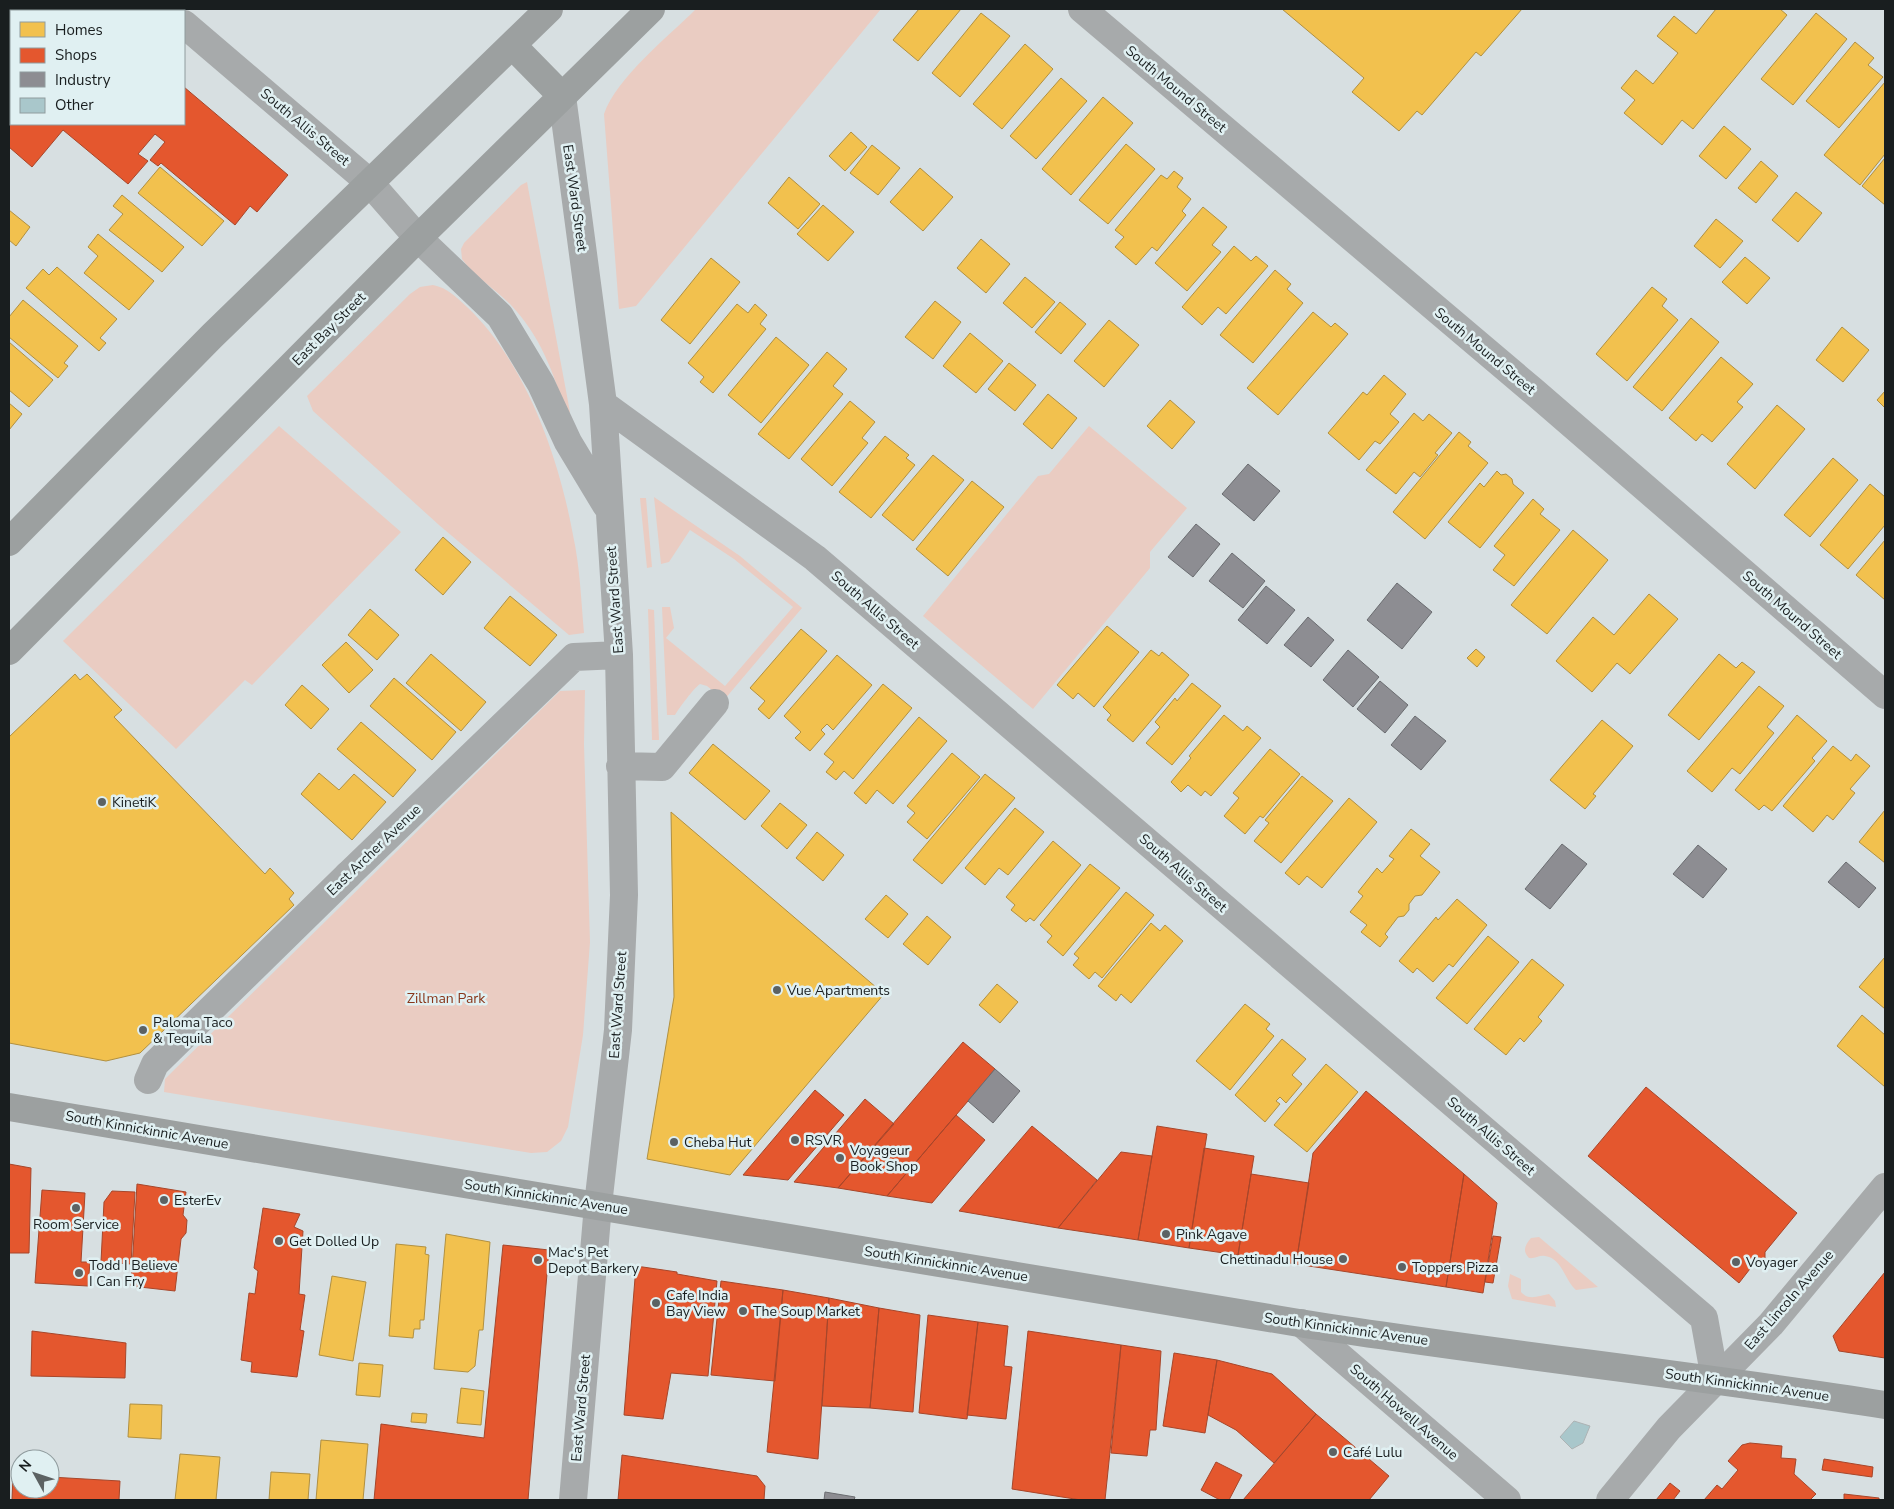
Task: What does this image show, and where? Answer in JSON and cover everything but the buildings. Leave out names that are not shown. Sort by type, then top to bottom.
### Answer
[{"type":"main road","points":[[9,542],[369,182],[549,9]]},
{"type":"main road","name":"East Bay Street","points":[[9,651],[418,238],[651,9]]},
{"type":"main road","points":[[512,45],[562,96]]},
{"type":"main road","name":"South Kinnickinnic Avenue","points":[[9,1107],[1301,1323],[1645,1372],[1715,1379],[1885,1406]]},
{"type":"street","name":"South Mound Street","points":[[1082,9],[1524,384],[1885,695]]},
{"type":"street","name":"South Allis Street","points":[[185,25],[369,182],[418,238]]},
{"type":"street","name":"East Ward Street","points":[[562,96],[603,404],[608,508],[619,655],[624,895],[619,1011],[598,1205],[573,1500]]},
{"type":"street","name":"East Ward Street","points":[[418,238],[500,316],[541,384],[568,442],[608,508]]},
{"type":"street","name":"South Allis Street","points":[[603,404],[815,558],[1704,1318],[1715,1379]]},
{"type":"street","name":"East Archer Avenue","points":[[148,1080],[155,1064],[574,657],[619,655]]},
{"type":"street","points":[[620,766],[662,767],[715,703]]},
{"type":"street","name":"East Lincoln Avenue","points":[[1610,1500],[1669,1428],[1771,1324],[1885,1187]]},
{"type":"street","name":"South Howell Avenue","points":[[1301,1323],[1507,1500]]},
{"type":"green space","points":[[696,9],[881,9],[636,306],[619,309],[604,114],[620,86],[631,72]]},
{"type":"green space","points":[[527,182],[570,412],[566,414],[551,369],[530,328],[510,304],[472,271],[462,259],[461,249],[464,243],[521,185]]},
{"type":"green space","points":[[433,285],[443,288],[455,296],[488,329],[506,355],[536,412],[549,443],[567,505],[577,559],[584,633],[569,635],[439,525],[313,411],[307,396],[410,294],[420,287]]},
{"type":"green space","points":[[279,426],[401,532],[252,685],[245,680],[176,749],[63,641]]},
{"type":"green space","points":[[1089,426],[1187,508],[1150,552],[1150,568],[1033,709],[923,616],[1038,476],[1049,474]]},
{"type":"green space","points":[[654,497],[740,556],[802,608],[724,700],[707,686],[700,684],[690,694],[675,715],[667,715],[662,607],[670,607],[674,628],[666,638],[725,686],[793,607],[734,559],[690,530],[669,562],[661,564]]},
{"type":"green space","points":[[640,498],[646,498],[652,567],[647,568]]},
{"type":"green space","points":[[648,609],[654,610],[659,740],[652,740]]},
{"type":"green space","name":"Zillman Park","points":[[585,690],[584,744],[590,942],[583,1035],[568,1127],[561,1141],[547,1152],[531,1153],[164,1092],[165,1079],[560,691]]},
{"type":"green space","points":[[1539,1237],[1598,1287],[1576,1290],[1559,1265],[1551,1258],[1543,1256],[1529,1258],[1525,1250],[1526,1246],[1531,1238]]},
{"type":"green space","points":[[1510,1274],[1521,1279],[1521,1292],[1524,1295],[1534,1297],[1549,1294],[1555,1301],[1556,1307],[1512,1299],[1508,1286]]},
{"type":"place","name":"KinetiK","points":[[102,802]]},
{"type":"place","name":"Vue Apartments","points":[[777,990]]},
{"type":"place","name":"Paloma Taco & Tequila","points":[[143,1030]]},
{"type":"place","name":"RSVR","points":[[795,1140]]},
{"type":"place","name":"Cheba Hut","points":[[674,1142]]},
{"type":"place","name":"Voyageur Book Shop","points":[[840,1158]]},
{"type":"place","name":"EsterEv","points":[[164,1200]]},
{"type":"place","name":"Room Service","points":[[76,1208]]},
{"type":"place","name":"Pink Agave","points":[[1166,1234]]},
{"type":"place","name":"Get Dolled Up","points":[[279,1241]]},
{"type":"place","name":"Chettinadu House","points":[[1343,1259]]},
{"type":"place","name":"Mac's Pet Depot Barkery","points":[[538,1260]]},
{"type":"place","name":"Voyager","points":[[1736,1262]]},
{"type":"place","name":"Toppers Pizza","points":[[1402,1267]]},
{"type":"place","name":"Todd I Believe I Can Fry","points":[[79,1273]]},
{"type":"place","name":"Cafe India Bay View","points":[[656,1303]]},
{"type":"place","name":"The Soup Market","points":[[743,1311]]},
{"type":"place","name":"Café Lulu","points":[[1333,1452]]}]
